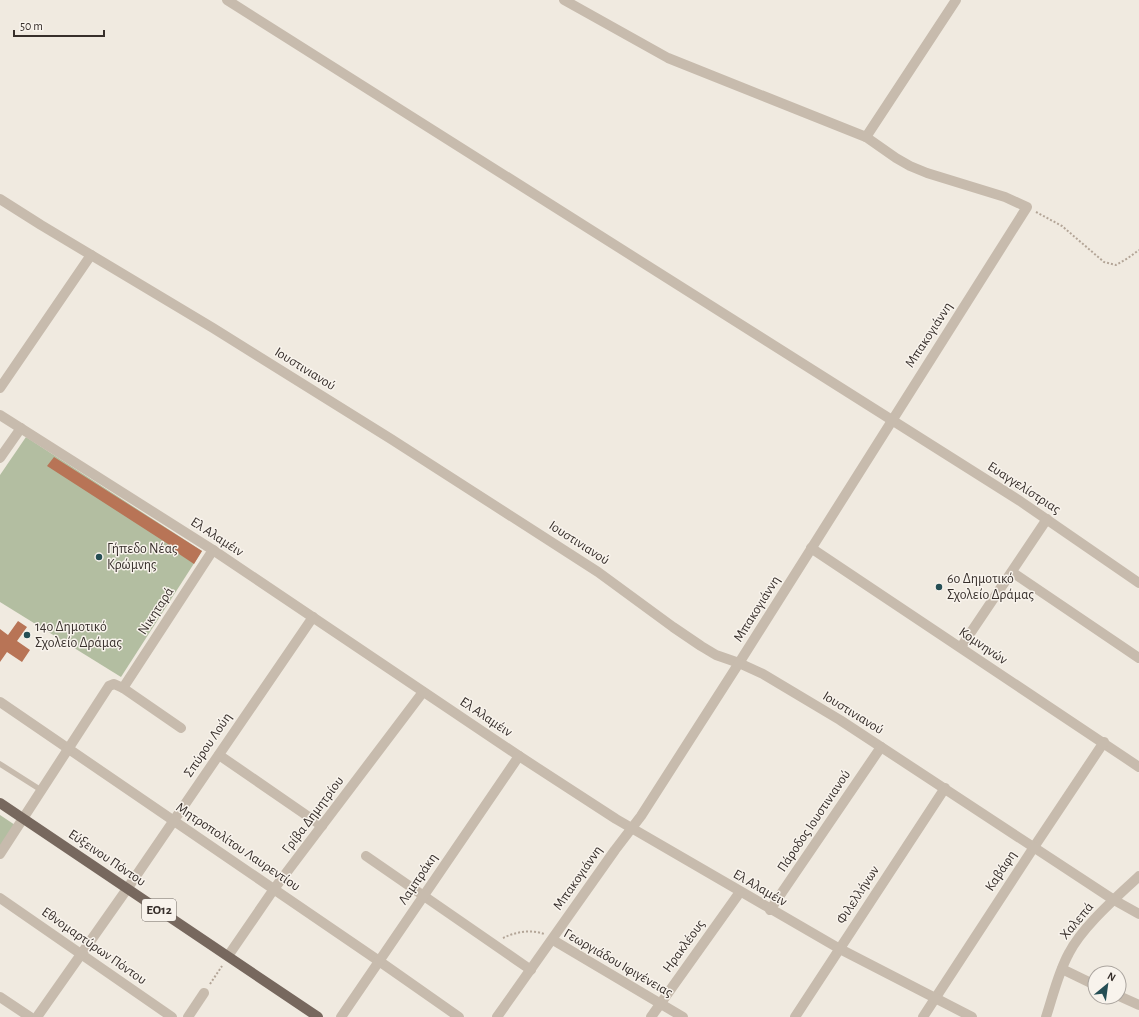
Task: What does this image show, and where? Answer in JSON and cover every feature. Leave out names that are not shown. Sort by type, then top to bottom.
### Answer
[{"type":"main road","name":"Εύξεινου Πόντου","points":[[0,803],[318,1017]]},
{"type":"street","name":"Ευαγγελίστριας","points":[[227,0],[1047,519],[1139,583]]},
{"type":"street","points":[[564,0],[668,58],[866,137],[910,166],[927,173],[1000,195],[1027,207]]},
{"type":"street","points":[[866,137],[956,0]]},
{"type":"street","name":"Ιουστινιανού","points":[[0,199],[213,328],[578,558],[701,646],[763,674],[881,747],[1114,900],[1139,914]]},
{"type":"street","name":"Μπακογιάννη","points":[[497,1017],[615,850],[632,829],[739,663],[1027,207]]},
{"type":"street","points":[[0,388],[91,255]]},
{"type":"street","name":"Ελ Αλαμέιν","points":[[0,415],[213,550],[519,756],[632,829],[840,950],[972,1017]]},
{"type":"street","points":[[0,458],[21,428]]},
{"type":"street","points":[[961,648],[1047,519]]},
{"type":"street","name":"Κομνηνών","points":[[811,548],[1104,742],[1139,767]]},
{"type":"street","name":"Νικηταρά","points":[[123,688],[213,550]]},
{"type":"street","points":[[1012,572],[1139,658]]},
{"type":"street","name":"Σπύρου Λούη","points":[[37,1017],[127,889],[313,617]]},
{"type":"street","points":[[0,854],[104,692],[111,685],[119,685],[181,728]]},
{"type":"street","name":"Γρίβα Δημητρίου","points":[[228,956],[274,889],[423,692]]},
{"type":"street","name":"Μητροπολίτου Λαυρεντίου","points":[[0,702],[68,747],[459,1017]]},
{"type":"street","name":"Καβάφη","points":[[923,1017],[1104,742]]},
{"type":"street","name":"Πάροδος Ιουστινιανού","points":[[770,910],[881,747]]},
{"type":"street","points":[[219,755],[322,826]]},
{"type":"street","name":"Λαμπράκη","points":[[341,1017],[519,756]]},
{"type":"street","name":"Φιλελλήνων","points":[[795,1017],[945,788]]},
{"type":"street","points":[[366,856],[531,970]]},
{"type":"street","name":"Χαλεπά","points":[[1046,1017],[1062,969],[1070,951],[1079,938],[1114,900],[1139,876]]},
{"type":"street","name":"Ηρακλέους","points":[[651,1017],[740,892]]},
{"type":"street","name":"Εθνομαρτύρων Πόντου","points":[[0,898],[172,1017]]},
{"type":"street","name":"Γεωργιάδου Ιφιγένειας","points":[[552,940],[683,1017]]},
{"type":"street","points":[[1062,969],[1087,980]]},
{"type":"street","points":[[188,1017],[204,992]]},
{"type":"street","points":[[0,997],[30,1017]]},
{"type":"street","points":[[1127,1000],[1139,1006]]},
{"type":"lane","points":[[0,764],[41,790]]},
{"type":"path","points":[[1027,207],[1062,226],[1104,262],[1116,265],[1139,250]]},
{"type":"path","name":"Γεωργιάδου Ιφιγένειας","points":[[495,945],[503,938],[514,933],[528,931],[538,932],[552,940]]},
{"type":"path","points":[[204,992],[228,956]]},
{"type":"green space","name":"Γήπεδο Νέας Κρώμνης","points":[[26,437],[202,551],[121,677],[0,602],[0,475]]},
{"type":"green space","points":[[0,815],[15,825],[0,848]]},
{"type":"building","points":[[54,457],[202,551],[194,564],[167,546],[168,544],[47,466]]},
{"type":"building","points":[[18,621],[27,627],[17,641],[30,650],[22,662],[7,652],[0,662],[0,629],[8,635]]},
{"type":"place","name":"Γήπεδο Νέας Κρώμνης","points":[[99,557]]},
{"type":"place","name":"6o Δημοτικό Σχολείο Δράμας","points":[[939,587]]},
{"type":"place","name":"14ο Δημοτικό Σχολείο Δράμας","points":[[27,635]]}]
